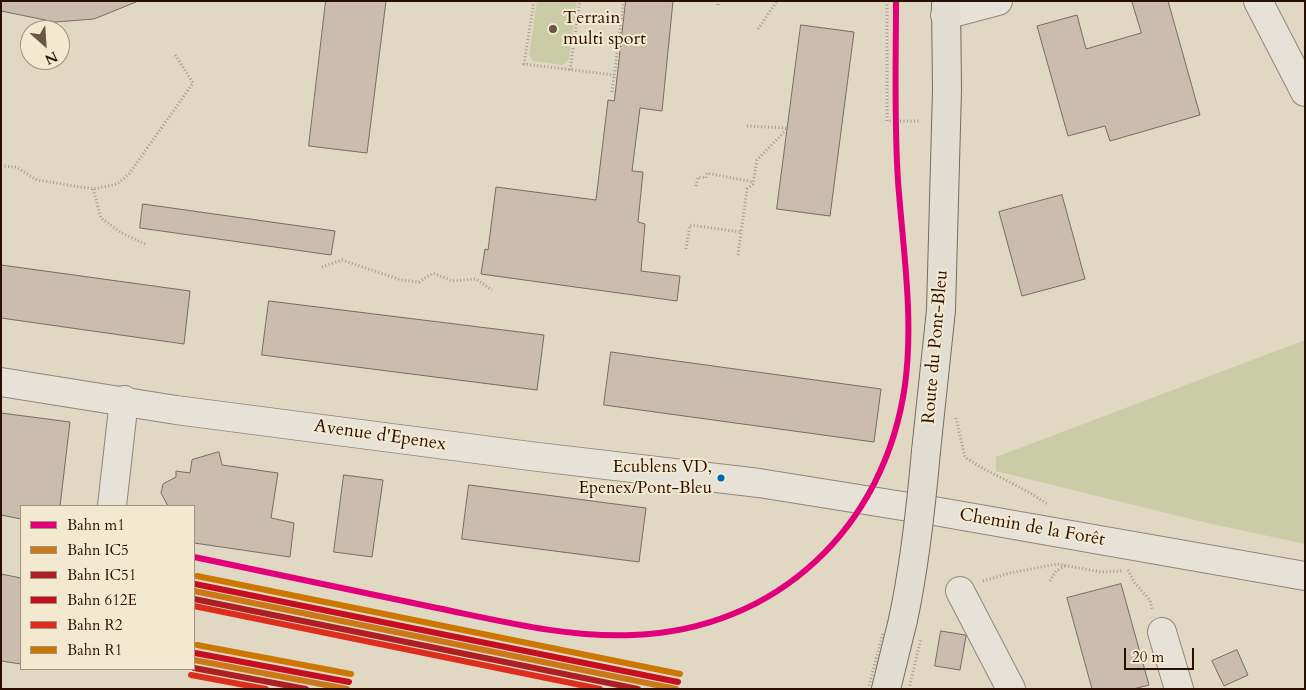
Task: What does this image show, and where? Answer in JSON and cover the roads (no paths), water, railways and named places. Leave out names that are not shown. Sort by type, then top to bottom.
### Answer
[{"type":"main road","name":"Route du Pont-Bleu","points":[[886,689],[912,578],[919,530],[941,310],[947,100],[945,8]]},
{"type":"street","points":[[945,8],[998,1]]},
{"type":"street","points":[[1258,1],[1305,92]]},
{"type":"street","name":"Avenue d'Epenex","points":[[1,382],[124,400],[176,410],[759,484]]},
{"type":"street","points":[[112,505],[124,400]]},
{"type":"street","name":"Chemin de la Forêt","points":[[759,484],[940,512],[1305,576]]},
{"type":"street","points":[[960,592],[1011,689]]},
{"type":"street","points":[[1158,622],[1179,689]]},
{"type":"rail line","name":"m1","points":[[195,557],[534,628],[608,635],[633,635],[685,629],[733,614],[777,591],[816,561],[848,525],[874,483],[893,436],[905,385],[908,309],[897,158],[896,1]]},
{"type":"rail line","name":"R1","points":[[197,576],[680,674]]},
{"type":"rail line","name":"612E","points":[[195,584],[678,682]]},
{"type":"rail line","name":"IC5","points":[[195,591],[676,689]]},
{"type":"rail line","name":"IC51","points":[[195,599],[638,689]]},
{"type":"rail line","name":"R2","points":[[195,606],[600,689]]},
{"type":"rail line","name":"R1","points":[[197,645],[351,674]]},
{"type":"rail line","name":"612E","points":[[195,653],[349,682]]},
{"type":"rail line","name":"IC5","points":[[195,660],[347,689]]},
{"type":"rail line","name":"IC51","points":[[195,668],[306,689]]},
{"type":"rail line","name":"R2","points":[[191,675],[266,689]]},
{"type":"place","name":"Terrain multi sport","points":[[553,29]]},
{"type":"place","name":"Ecublens VD, Epenex/Pont-Bleu","points":[[721,478]]}]
